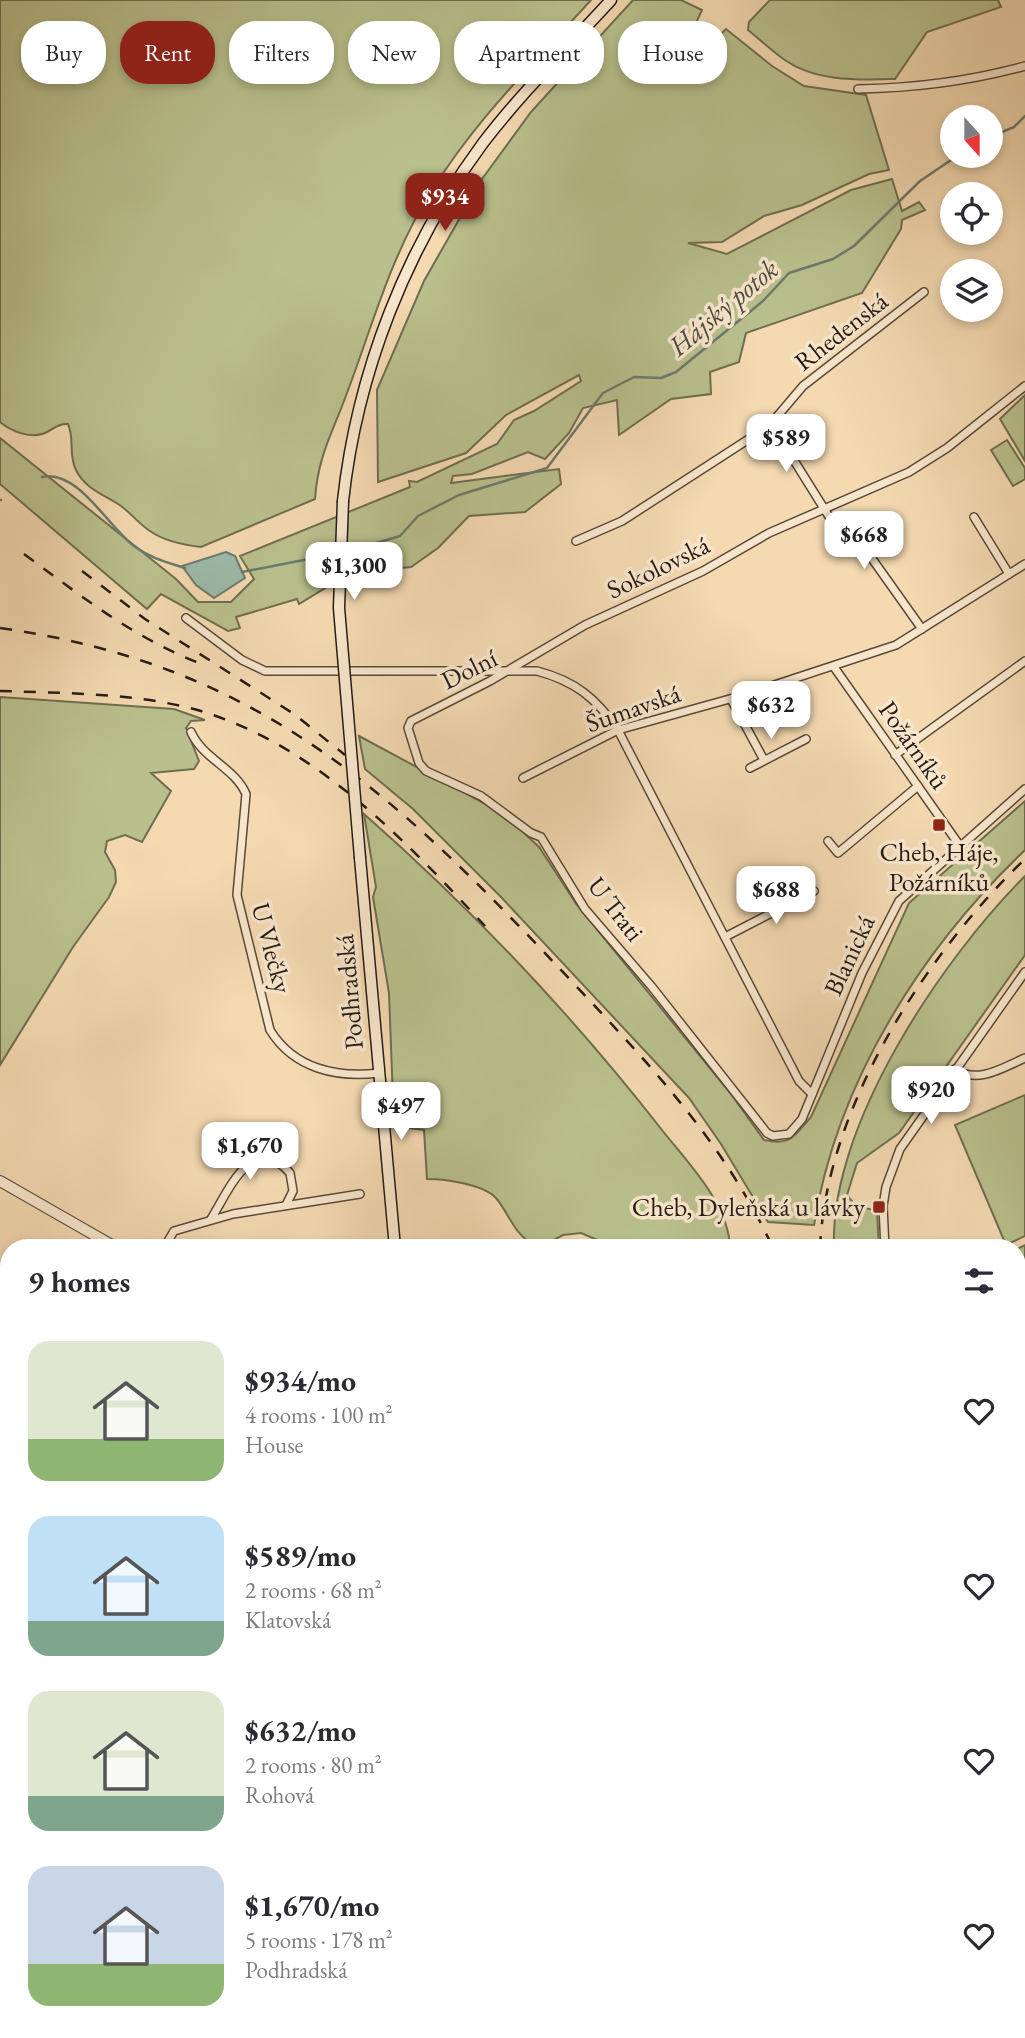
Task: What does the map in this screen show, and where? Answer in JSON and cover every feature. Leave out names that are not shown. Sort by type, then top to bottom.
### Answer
[{"type":"main road","name":"Podhradská","points":[[394,1239],[339,608],[343,502],[352,437],[367,379],[391,310],[427,231],[483,144],[517,101],[611,0]]},
{"type":"street","points":[[858,89],[899,88],[958,81],[1025,66]]},
{"type":"street","name":"Rhedenská","points":[[576,541],[622,521],[769,426],[803,386],[924,292]]},
{"type":"street","name":"Sokolovská","points":[[510,669],[584,625],[703,571],[769,533],[822,507],[918,466],[983,421],[1025,386]]},
{"type":"street","points":[[769,426],[780,438],[848,547],[868,553],[922,629]]},
{"type":"street","points":[[974,517],[1009,574]]},
{"type":"street","name":"Šumavská","points":[[523,778],[618,730],[731,699],[896,645],[1025,564]]},
{"type":"street","points":[[186,618],[253,667],[276,672],[510,669]]},
{"type":"street","points":[[895,755],[1025,661]]},
{"type":"street","name":"Požárníků","points":[[834,667],[960,846]]},
{"type":"street","name":"Dolní","points":[[408,729],[411,721],[510,669],[537,671],[572,682],[596,701],[618,730],[799,1081],[812,1094]]},
{"type":"street","points":[[731,699],[764,760]]},
{"type":"street","name":"U Trati","points":[[408,729],[419,763],[426,771],[481,796],[531,833],[541,837],[585,909],[652,987],[766,1133],[781,1136]]},
{"type":"street","name":"U Vlečky","points":[[191,732],[203,752],[242,785],[246,794],[237,895],[270,1030],[278,1044],[329,1074],[379,1073]]},
{"type":"street","points":[[750,768],[806,739]]},
{"type":"street","points":[[828,841],[838,853],[918,786]]},
{"type":"street","name":"Blanická","points":[[781,1136],[796,1128],[862,973],[899,901],[1025,789]]},
{"type":"street","points":[[725,937],[814,891]]},
{"type":"street","points":[[885,1239],[883,1206],[889,1173],[904,1141],[1025,972]]},
{"type":"street","points":[[956,1069],[962,1074],[978,1076],[1025,1058]]},
{"type":"street","points":[[211,1220],[243,1167],[261,1158],[278,1163],[290,1173],[293,1191],[286,1205]]},
{"type":"street","points":[[0,1181],[101,1239]]},
{"type":"street","points":[[169,1239],[174,1231],[211,1220],[360,1194]]},
{"type":"green space","points":[[0,0],[591,0],[572,21],[454,21],[454,84],[514,84],[448,166],[405,240],[327,444],[319,469],[315,499],[201,547],[174,542],[142,525],[121,506],[96,491],[80,477],[74,464],[68,424],[42,434],[31,435],[14,431],[0,422]]},
{"type":"green space","points":[[633,0],[681,0],[702,10],[697,21],[618,21],[618,84],[727,84],[727,30],[772,66],[804,86],[866,95],[889,170],[869,174],[802,205],[764,216],[722,242],[688,243],[727,254],[851,190],[892,179],[902,211],[919,202],[925,210],[902,220],[901,229],[862,293],[746,333],[739,362],[710,372],[711,394],[671,399],[619,435],[617,400],[583,408],[569,433],[545,459],[528,452],[472,474],[453,476],[451,483],[559,469],[561,484],[525,512],[469,516],[438,548],[411,567],[350,573],[299,604],[297,599],[236,617],[240,628],[228,631],[161,594],[147,609],[0,484],[0,438],[176,579],[198,602],[231,602],[254,579],[240,556],[410,487],[409,481],[417,482],[497,444],[514,420],[534,411],[581,381],[579,375],[506,415],[466,453],[378,482],[377,390],[424,281],[482,179],[531,112],[556,84],[604,84],[604,32]]},
{"type":"green space","points":[[770,0],[998,0],[1001,7],[927,32],[895,79],[851,79],[808,72],[795,66],[748,30],[749,22]]},
{"type":"green space","points":[[1025,395],[1025,461],[1000,419]]},
{"type":"green space","points":[[1007,440],[1025,468],[1025,479],[1013,486],[991,450]]},
{"type":"green space","points":[[0,697],[174,709],[205,720],[191,721],[186,728],[199,761],[194,769],[151,773],[171,791],[142,842],[125,835],[107,841],[105,852],[115,870],[116,882],[109,897],[73,947],[0,1065]]},
{"type":"green space","points":[[359,736],[504,814],[539,847],[577,905],[731,1094],[764,1140],[773,1142],[792,1138],[811,1117],[909,903],[1025,801],[1025,850],[951,930],[889,1021],[863,1070],[842,1120],[825,1172],[814,1225],[768,1222],[721,1144],[689,1098],[501,897],[413,809],[365,769]]},
{"type":"green space","points":[[364,814],[483,926],[593,1046],[695,1170],[723,1216],[729,1239],[595,1239],[581,1233],[563,1235],[556,1239],[526,1239],[490,1193],[463,1183],[427,1179],[424,1130],[394,1126],[389,993],[373,897],[376,887]]},
{"type":"green space","points":[[1025,876],[1025,955],[899,1133],[857,1163],[847,1195],[855,1205],[877,1211],[879,1239],[835,1239],[837,1200],[850,1150],[870,1099],[927,998],[959,952]]},
{"type":"green space","points":[[1025,1095],[1025,1236],[1003,1239],[955,1125]]},
{"type":"shaded area","points":[[226,552],[235,556],[245,578],[214,598],[196,585],[182,566]]},
{"type":"waterway","name":"Hájský potok","points":[[1003,132],[1014,127],[1025,116]]},
{"type":"waterway","name":"Hájský potok","points":[[345,552],[400,536],[418,516],[459,495],[547,468],[603,393],[634,377],[661,378],[676,372],[763,301],[789,273],[833,259],[854,246],[920,181],[940,167]]},
{"type":"waterway","name":"Hájský potok","points":[[42,477],[55,477],[68,482],[92,501],[134,546],[152,557],[185,568]]},
{"type":"waterway","name":"Hájský potok","points":[[326,555],[338,553]]},
{"type":"waterway","name":"Hájský potok","points":[[242,572],[314,558]]},
{"type":"railway","points":[[24,554],[134,631],[181,656],[207,666]]},
{"type":"railway","points":[[82,571],[145,619],[294,714],[345,755]]},
{"type":"railway","points":[[0,628],[94,646],[177,674],[253,709],[322,752],[387,801],[513,920],[660,1078],[733,1176],[768,1239]]},
{"type":"railway","points":[[0,691],[95,695],[167,703],[234,723],[276,743],[315,768],[388,827],[485,926]]},
{"type":"railway","points":[[821,1239],[826,1195],[841,1141],[861,1088],[888,1036],[918,987],[952,940],[1025,859]]},
{"type":"place","name":"Cheb, Háje, Požárníků","points":[[939,825]]},
{"type":"place","name":"Cheb, Dyleňská u lávky","points":[[879,1207]]}]
